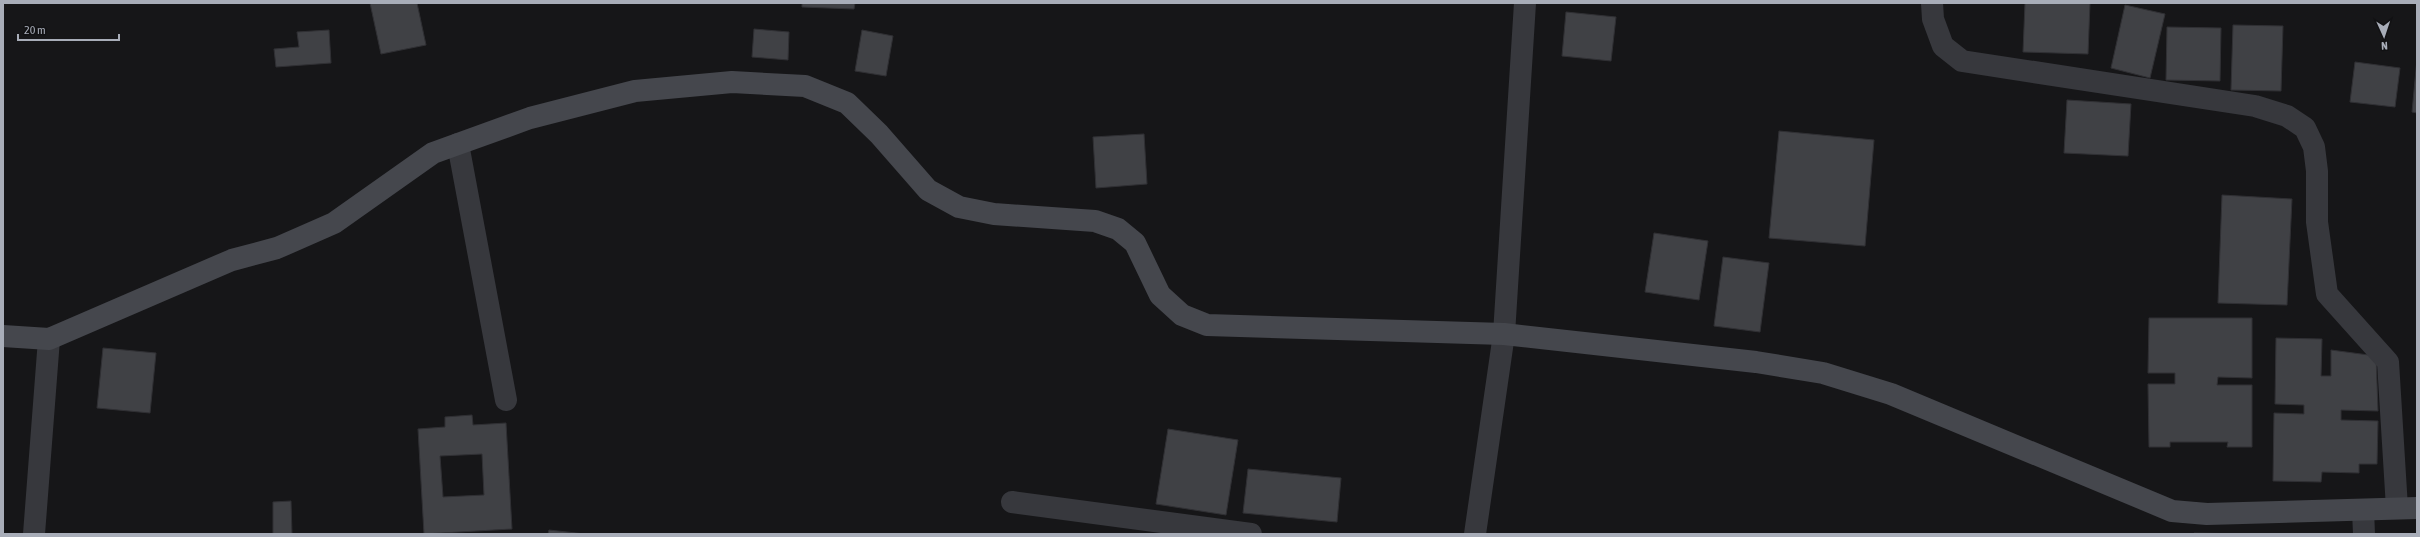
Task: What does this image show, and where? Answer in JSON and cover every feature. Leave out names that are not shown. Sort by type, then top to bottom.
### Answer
[{"type":"street","points":[[1475,534],[1504,334],[1525,3]]},
{"type":"street","points":[[3,336],[49,338],[232,260],[277,248],[334,223],[433,154],[530,118],[635,91],[732,82],[805,86],[847,103],[879,134],[928,190],[959,207],[994,214],[1095,222],[1118,229],[1135,244],[1160,295],[1182,315],[1207,325],[1504,334],[1756,362],[1823,373],[1891,394],[2172,511],[2208,514],[2407,508],[2388,362],[2327,294],[2317,222],[2317,171],[2314,147],[2305,128],[2287,116],[2255,106],[1962,61],[1943,46],[1933,19],[1932,3]]},
{"type":"street","points":[[458,144],[506,400]]},
{"type":"street","points":[[34,534],[49,338]]},
{"type":"street","points":[[1012,502],[1251,534]]},
{"type":"street","points":[[2363,510],[2364,534]]},
{"type":"building","points":[[370,3],[417,3],[426,45],[381,54]]},
{"type":"building","points":[[802,3],[855,3],[854,9],[802,7]]},
{"type":"building","points":[[2025,3],[2090,3],[2088,54],[2023,52]]},
{"type":"building","points":[[2125,5],[2165,14],[2150,78],[2111,68]]},
{"type":"building","points":[[1566,12],[1616,17],[1611,61],[1562,56]]},
{"type":"building","points":[[2233,25],[2283,26],[2281,91],[2231,90]]},
{"type":"building","points":[[2167,27],[2221,28],[2220,81],[2166,80]]},
{"type":"building","points":[[754,29],[789,32],[788,60],[752,57]]},
{"type":"building","points":[[329,30],[331,63],[276,67],[274,49],[299,47],[297,32]]},
{"type":"building","points":[[862,30],[893,36],[886,76],[855,71]]},
{"type":"building","points":[[2417,59],[2417,113],[2412,112]]},
{"type":"building","points":[[2355,62],[2400,68],[2395,107],[2350,102]]},
{"type":"building","points":[[2067,100],[2131,104],[2128,156],[2064,153]]},
{"type":"building","points":[[1779,131],[1874,140],[1865,246],[1769,238]]},
{"type":"building","points":[[1144,134],[1147,184],[1096,188],[1093,137]]},
{"type":"building","points":[[2222,195],[2292,199],[2287,305],[2218,303]]},
{"type":"building","points":[[1654,233],[1708,241],[1699,300],[1645,292]]},
{"type":"building","points":[[1723,257],[1769,263],[1760,332],[1714,326]]},
{"type":"building","points":[[2149,318],[2252,318],[2252,378],[2218,377],[2217,385],[2252,385],[2252,447],[2227,447],[2228,442],[2170,442],[2170,447],[2149,447],[2148,384],[2175,384],[2175,373],[2148,373]]},
{"type":"building","points":[[2276,338],[2322,339],[2321,376],[2331,376],[2331,350],[2376,356],[2378,411],[2341,410],[2341,420],[2378,421],[2377,464],[2359,464],[2359,473],[2322,472],[2321,482],[2273,481],[2274,413],[2304,414],[2304,405],[2275,404]]},
{"type":"building","points":[[103,348],[156,353],[150,413],[97,408]]},
{"type":"building","points":[[472,415],[473,425],[506,423],[512,529],[424,534],[418,429],[445,427],[445,417]],"holes":[[[482,454],[484,495],[443,497],[440,456]]]},
{"type":"building","points":[[1168,429],[1238,440],[1226,515],[1156,504]]},
{"type":"building","points":[[1248,469],[1341,478],[1337,522],[1243,513]]},
{"type":"building","points":[[291,501],[292,534],[273,534],[273,502]]},
{"type":"building","points":[[549,530],[585,534],[548,534]]},
{"type":"building","points":[[2194,533],[2250,534],[2194,534]]}]
